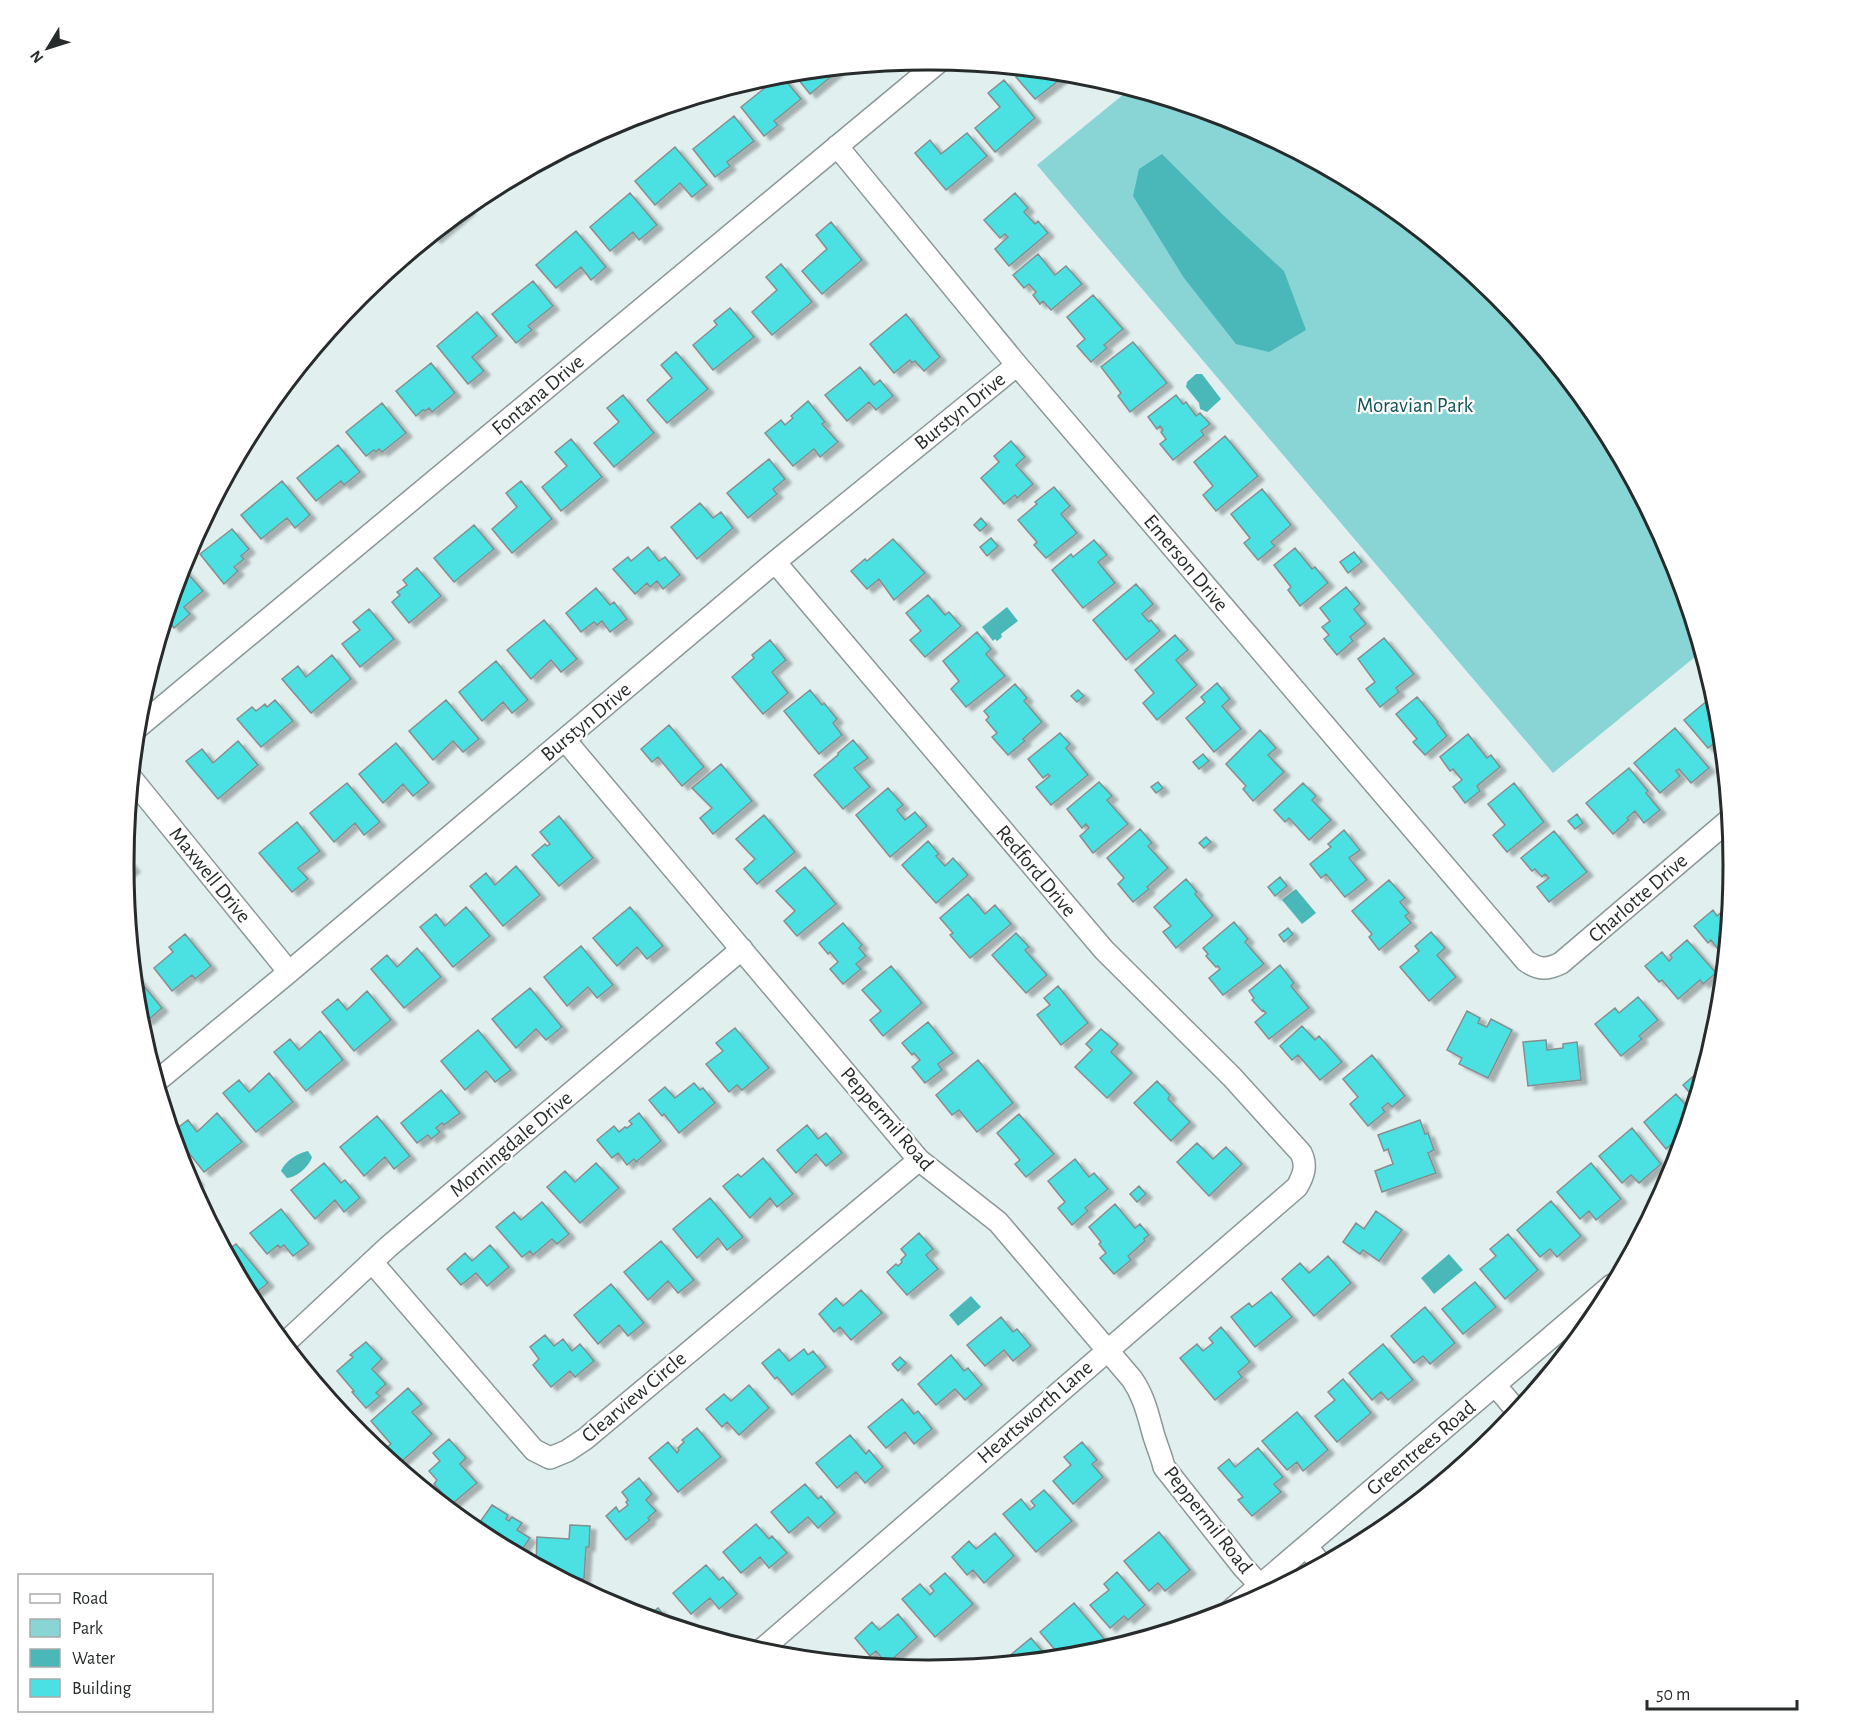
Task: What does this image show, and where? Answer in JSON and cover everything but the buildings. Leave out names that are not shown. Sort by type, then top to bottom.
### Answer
[{"type":"street","name":"Fontana Drive","points":[[148,719],[929,70]]},
{"type":"street","name":"Emerson Drive","points":[[837,146],[1017,365],[1526,961],[1543,969]]},
{"type":"street","name":"Burstyn Drive","points":[[163,1076],[775,562],[1017,365]]},
{"type":"street","name":"Redford Drive","points":[[775,562],[1104,950],[1232,1077],[1301,1153],[1305,1161],[1304,1170]]},
{"type":"street","name":"Peppermil Road","points":[[565,740],[919,1160],[998,1222],[1140,1390],[1164,1467],[1260,1586]]},
{"type":"street","name":"Maxwell Drive","points":[[139,787],[289,972]]},
{"type":"street","name":"Charlotte Drive","points":[[1543,969],[1552,968],[1561,963],[1722,826]]},
{"type":"street","name":"Morningdale Drive","points":[[290,1338],[372,1262],[742,950]]},
{"type":"street","name":"Clearview Circle","points":[[372,1262],[534,1450],[550,1458],[567,1451],[585,1439],[919,1160]]},
{"type":"street","name":"Heartsworth Lane","points":[[769,1643],[1297,1187],[1304,1170]]},
{"type":"street","name":"Greentrees Road","points":[[1258,1588],[1591,1303]]},
{"type":"street","points":[[1495,1385],[1511,1404]]},
{"type":"street","points":[[1306,1546],[1317,1558]]},
{"type":"green space","name":"Moravian Park","points":[[1122,95],[1184,113],[1280,152],[1370,204],[1412,235],[1490,303],[1526,341],[1559,381],[1589,424],[1617,468],[1663,561],[1695,657],[1553,773],[1037,165]]},
{"type":"water","points":[[1162,154],[1223,215],[1284,271],[1306,330],[1269,352],[1236,344],[1184,278],[1133,196],[1139,169]]},
{"type":"water","points":[[1196,374],[1202,374],[1221,399],[1207,412],[1200,409],[1199,403],[1186,387],[1187,382]]},
{"type":"water","points":[[1007,607],[1018,621],[1001,634],[1002,637],[997,641],[995,639],[993,641],[982,627]]},
{"type":"water","points":[[1296,889],[1316,913],[1302,924],[1282,900]]},
{"type":"water","points":[[308,1151],[312,1157],[308,1164],[299,1173],[287,1178],[281,1171],[286,1164],[296,1156]]},
{"type":"water","points":[[1449,1254],[1463,1270],[1434,1294],[1421,1278]]},
{"type":"water","points":[[971,1296],[981,1307],[958,1326],[949,1315]]}]
